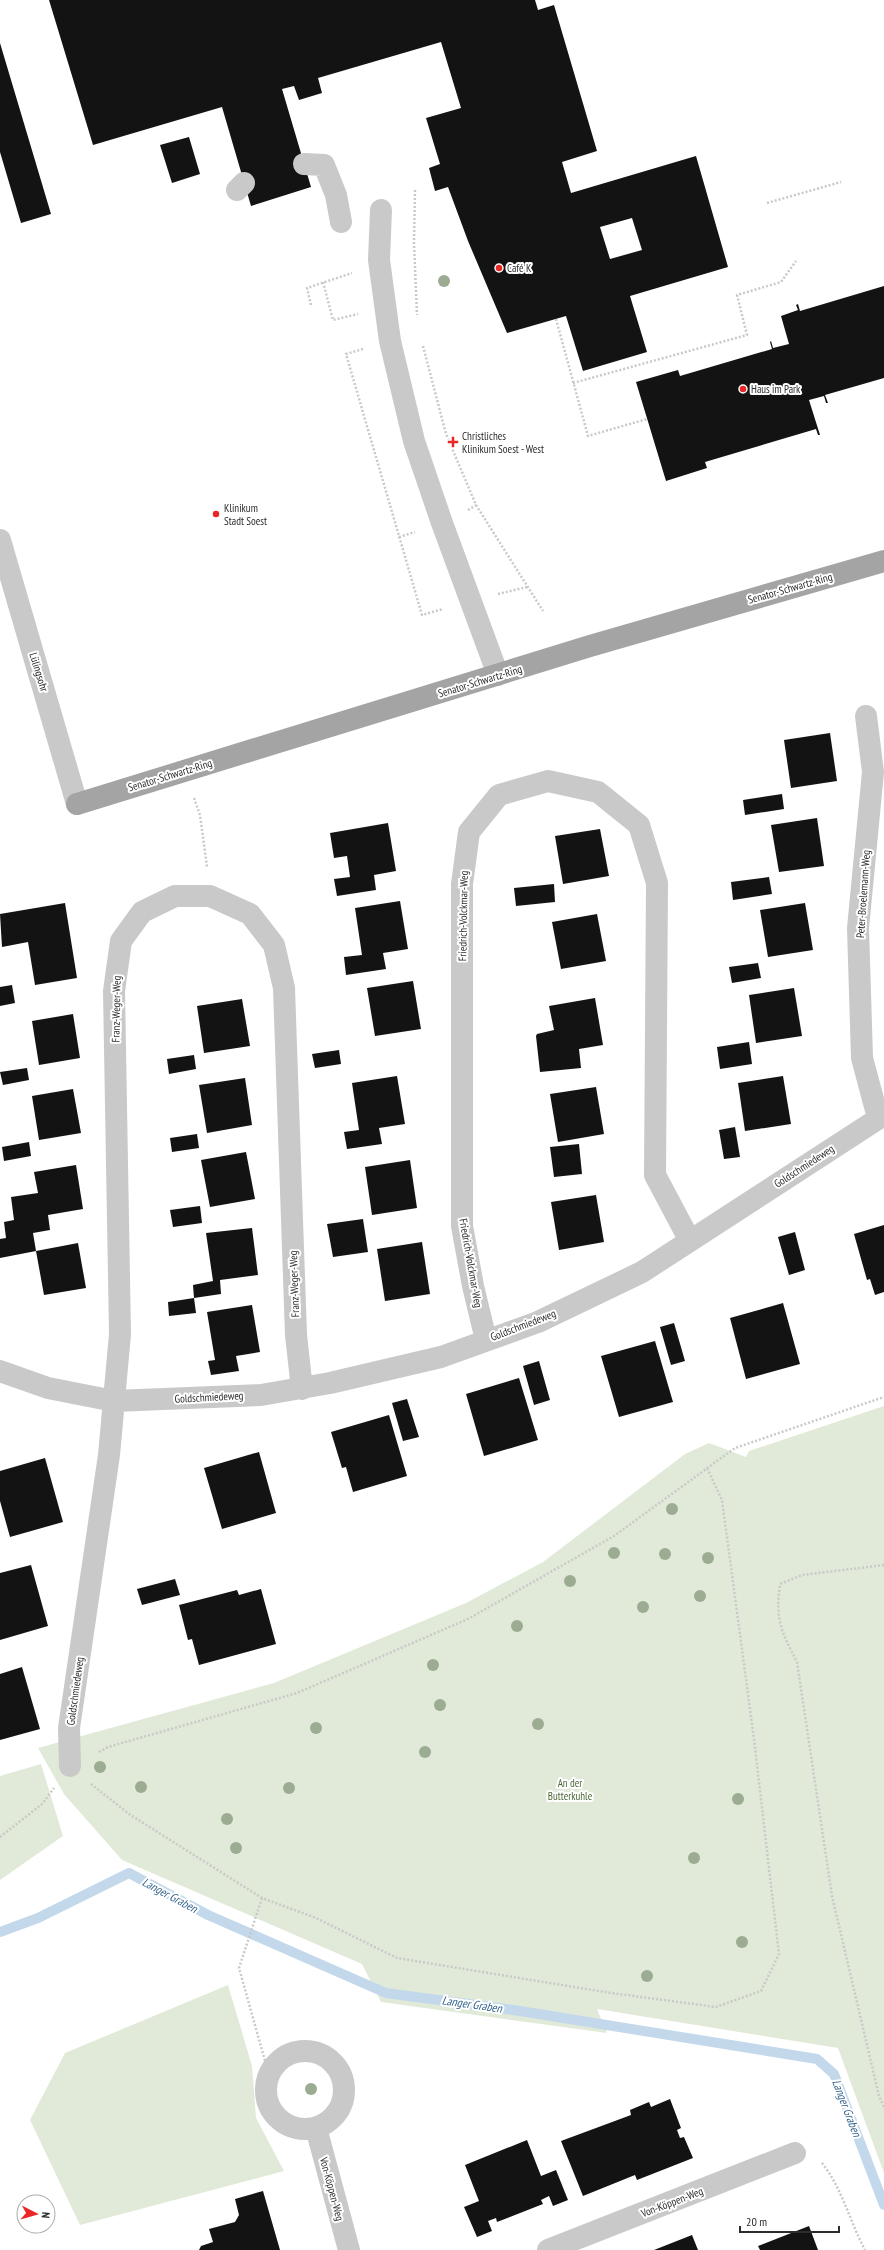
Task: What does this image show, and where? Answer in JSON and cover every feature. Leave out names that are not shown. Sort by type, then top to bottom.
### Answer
[{"type":"main road","name":"Senator-Schwartz-Ring","points":[[77,804],[590,646],[884,561]]},
{"type":"street","points":[[304,164],[324,164],[336,195],[341,222]]},
{"type":"street","points":[[381,210],[379,260],[390,341],[414,441],[442,524],[498,675]]},
{"type":"street","name":"Lülingsohr","points":[[0,540],[6,585],[77,804]]},
{"type":"street","name":"Peter-Broelemann-Weg","points":[[866,716],[873,772],[859,935],[862,1058],[881,1117]]},
{"type":"street","name":"Friedrich-Volckmar-Weg","points":[[486,1340],[473,1286],[462,1226],[462,884],[469,832],[499,795],[548,781],[598,792],[639,825],[657,883],[655,1175],[690,1240]]},
{"type":"street","name":"Franz-Weger-Weg","points":[[114,1402],[120,1334],[114,991],[121,941],[142,912],[175,896],[210,896],[250,914],[274,945],[284,988],[296,1335],[302,1389]]},
{"type":"street","name":"Goldschmiedeweg","points":[[0,1371],[48,1388],[114,1402],[261,1395],[302,1389],[442,1357],[538,1322],[642,1272],[881,1117]]},
{"type":"street","name":"Goldschmiedeweg","points":[[70,1766],[69,1728],[106,1476],[114,1402]]},
{"type":"street","points":[[304,2051],[326,2057],[335,2065],[341,2075],[344,2088],[343,2101],[337,2113],[328,2122],[316,2128],[294,2128],[283,2123],[274,2115],[269,2105],[266,2093],[267,2081],[271,2070],[284,2057],[304,2051]]},
{"type":"street","name":"Von-Köppen-Weg","points":[[316,2128],[348,2250]]},
{"type":"street","name":"Von-Köppen-Weg","points":[[548,2250],[795,2153]]},
{"type":"path","points":[[767,203],[841,182]]},
{"type":"path","points":[[415,190],[414,243],[418,320]]},
{"type":"path","points":[[311,305],[307,288],[362,270],[379,260]]},
{"type":"path","points":[[573,383],[747,335],[737,295],[781,282],[796,261]]},
{"type":"path","points":[[323,282],[333,320],[362,313]]},
{"type":"path","points":[[556,319],[588,436],[647,419]]},
{"type":"path","points":[[422,343],[446,434],[476,505],[543,611]]},
{"type":"path","points":[[353,378],[422,615]]},
{"type":"path","points":[[185,771],[200,815],[210,896]]},
{"type":"path","points":[[707,1468],[722,1500],[754,1739],[779,1954],[760,1991],[716,2007],[611,1993],[396,1958],[316,1918],[262,1898],[129,1814],[70,1766],[108,1747],[297,1693],[468,1620],[614,1536],[707,1468],[735,1448],[884,1397]]},
{"type":"path","points":[[884,1565],[802,1575],[780,1584],[776,1608],[784,1636],[797,1662],[832,1896],[879,2096],[884,2107]]},
{"type":"path","points":[[0,1837],[42,1804]]},
{"type":"path","points":[[262,1898],[238,1968],[265,2061],[271,2070]]},
{"type":"path","points":[[795,2153],[818,2158],[831,2174],[854,2229],[866,2250]]},
{"type":"green space","name":"An der Butterkuhle","points":[[884,1406],[884,2173],[838,2048],[597,2009],[607,2033],[381,2002],[362,1964],[122,1860],[64,1794],[38,1748],[274,1683],[466,1603],[543,1562],[685,1454],[709,1443],[746,1457],[749,1451]]},
{"type":"green space","points":[[41,1764],[63,1836],[0,1880],[0,1776]]},
{"type":"green space","points":[[228,1985],[252,2066],[256,2118],[284,2171],[80,2225],[30,2120],[65,2053]]},
{"type":"building","points":[[49,0],[535,0],[538,10],[554,5],[597,151],[562,162],[571,193],[696,156],[728,267],[630,296],[647,352],[583,371],[566,316],[507,333],[468,241],[448,187],[435,191],[429,168],[440,164],[426,118],[461,108],[441,42],[318,78],[322,93],[299,100],[294,86],[282,89],[311,187],[251,206],[222,107],[93,145]],"holes":[[[632,218],[642,250],[610,259],[600,227]]]},
{"type":"building","points":[[0,43],[51,214],[21,223],[0,152]]},
{"type":"building","points":[[189,137],[200,174],[172,183],[160,145]]},
{"type":"building","name":"Haus im Park","points":[[884,286],[884,378],[825,395],[828,403],[826,403],[824,396],[809,400],[820,435],[818,435],[816,429],[705,462],[707,468],[666,481],[636,382],[678,370],[680,376],[772,349],[771,341],[773,348],[789,344],[781,316],[798,310],[796,305],[798,304],[800,311]]},
{"type":"building","points":[[830,733],[837,781],[791,788],[784,740]]},
{"type":"building","points":[[782,794],[784,809],[745,815],[743,800]]},
{"type":"building","points":[[817,818],[824,866],[779,872],[771,825]]},
{"type":"building","points":[[388,823],[396,871],[374,875],[376,890],[337,896],[334,879],[350,877],[347,856],[334,858],[330,833]]},
{"type":"building","points":[[600,829],[609,876],[563,884],[555,836]]},
{"type":"building","points":[[769,877],[772,894],[733,900],[731,882]]},
{"type":"building","points":[[554,884],[555,902],[516,906],[514,888]]},
{"type":"building","points":[[400,901],[408,949],[383,953],[386,969],[346,975],[344,957],[362,955],[355,908]]},
{"type":"building","points":[[65,903],[77,978],[35,985],[28,942],[2,947],[0,914]]},
{"type":"building","points":[[805,903],[813,950],[768,957],[760,910]]},
{"type":"building","points":[[597,914],[606,961],[561,969],[552,922]]},
{"type":"building","points":[[758,963],[761,978],[732,983],[729,967]]},
{"type":"building","points":[[413,981],[421,1029],[375,1036],[367,988]]},
{"type":"building","points":[[12,985],[15,1003],[0,1006],[0,987]]},
{"type":"building","points":[[794,988],[802,1036],[756,1043],[749,995]]},
{"type":"building","points":[[595,998],[603,1045],[579,1049],[581,1068],[540,1072],[536,1036],[537,1034],[554,1030],[549,1006]]},
{"type":"building","points":[[242,999],[250,1046],[204,1053],[197,1006]]},
{"type":"building","points":[[73,1014],[80,1058],[39,1065],[32,1021]]},
{"type":"building","points":[[749,1042],[752,1064],[720,1069],[717,1047]]},
{"type":"building","points":[[339,1050],[341,1064],[315,1068],[312,1054]]},
{"type":"building","points":[[194,1055],[196,1069],[169,1074],[167,1059]]},
{"type":"building","points":[[27,1068],[29,1080],[3,1085],[0,1072]]},
{"type":"building","points":[[397,1076],[405,1124],[379,1128],[382,1144],[347,1149],[344,1132],[359,1130],[352,1083]]},
{"type":"building","points":[[783,1076],[791,1124],[745,1131],[738,1083]]},
{"type":"building","points":[[245,1078],[252,1125],[207,1133],[199,1085]]},
{"type":"building","points":[[596,1087],[604,1134],[558,1142],[550,1094]]},
{"type":"building","points":[[73,1089],[81,1133],[39,1140],[32,1096]]},
{"type":"building","points":[[735,1127],[740,1157],[724,1159],[719,1130]]},
{"type":"building","points":[[197,1134],[199,1148],[172,1152],[170,1138]]},
{"type":"building","points":[[29,1142],[31,1156],[4,1161],[2,1147]]},
{"type":"building","points":[[579,1144],[582,1174],[554,1177],[550,1147]]},
{"type":"building","points":[[246,1152],[255,1199],[210,1207],[201,1160]]},
{"type":"building","points":[[410,1160],[417,1208],[372,1215],[365,1167]]},
{"type":"building","points":[[76,1165],[83,1209],[48,1215],[50,1230],[33,1233],[36,1251],[0,1258],[0,1239],[6,1238],[4,1222],[14,1220],[11,1197],[38,1193],[34,1172]]},
{"type":"building","points":[[596,1195],[604,1242],[559,1250],[551,1202]]},
{"type":"building","points":[[200,1206],[202,1223],[173,1227],[170,1210]]},
{"type":"building","points":[[363,1219],[368,1252],[333,1257],[327,1224]]},
{"type":"building","points":[[884,1225],[884,1292],[875,1295],[870,1279],[867,1280],[854,1234]]},
{"type":"building","points":[[252,1228],[258,1275],[220,1280],[221,1294],[194,1298],[193,1285],[213,1281],[206,1233]]},
{"type":"building","points":[[795,1232],[805,1270],[789,1275],[778,1237]]},
{"type":"building","points":[[422,1242],[430,1294],[385,1301],[377,1249]]},
{"type":"building","points":[[78,1243],[86,1288],[44,1295],[36,1251]]},
{"type":"building","points":[[194,1298],[196,1313],[169,1316],[168,1302]]},
{"type":"building","points":[[783,1303],[800,1364],[746,1379],[730,1318]]},
{"type":"building","points":[[252,1305],[260,1352],[236,1356],[239,1371],[211,1375],[208,1361],[215,1360],[207,1312]]},
{"type":"building","points":[[674,1323],[685,1361],[671,1365],[660,1327]]},
{"type":"building","points":[[655,1341],[673,1402],[619,1417],[601,1356]]},
{"type":"building","points":[[539,1361],[550,1400],[534,1405],[523,1366]]},
{"type":"building","points":[[519,1378],[538,1440],[484,1456],[466,1394]]},
{"type":"building","points":[[407,1399],[419,1437],[403,1441],[392,1403]]},
{"type":"building","points":[[389,1415],[407,1476],[353,1492],[346,1467],[342,1468],[331,1432]]},
{"type":"building","points":[[259,1452],[276,1513],[222,1529],[204,1468]]},
{"type":"building","points":[[45,1458],[63,1522],[10,1537],[0,1501],[0,1471]]},
{"type":"building","points":[[31,1565],[48,1626],[0,1640],[0,1573]]},
{"type":"building","points":[[175,1579],[180,1595],[142,1605],[137,1589]]},
{"type":"building","points":[[261,1589],[276,1644],[199,1665],[192,1639],[188,1640],[179,1605],[237,1590],[239,1595]]},
{"type":"building","points":[[22,1667],[40,1729],[0,1740],[0,1674]]},
{"type":"building","points":[[670,2099],[681,2128],[677,2130],[680,2138],[684,2137],[693,2158],[637,2180],[635,2175],[583,2196],[561,2141],[631,2115],[630,2110],[649,2102],[651,2107]]},
{"type":"building","points":[[527,2140],[541,2176],[556,2170],[568,2200],[553,2206],[549,2196],[541,2200],[543,2204],[497,2222],[496,2218],[488,2221],[492,2231],[477,2237],[464,2207],[479,2201],[465,2165]]},
{"type":"building","points":[[263,2191],[280,2250],[199,2250],[201,2246],[213,2242],[209,2229],[235,2222],[239,2215],[235,2199]]},
{"type":"building","points":[[809,2226],[818,2250],[760,2250],[758,2246]]},
{"type":"building","points":[[692,2235],[698,2250],[654,2250]]},
{"type":"waterway","name":"Langer Graben","points":[[0,1932],[38,1918],[129,1873],[208,1915],[386,1993],[520,2011],[817,2059],[834,2074],[884,2205]]},
{"type":"place","name":"Café K","points":[[499,268]]},
{"type":"place","name":"Haus im Park","points":[[743,389]]},
{"type":"place","name":"Christliches Klinikum Soest - West","points":[[453,442]]},
{"type":"place","name":"Klinikum Stadt Soest","points":[[216,514]]}]
